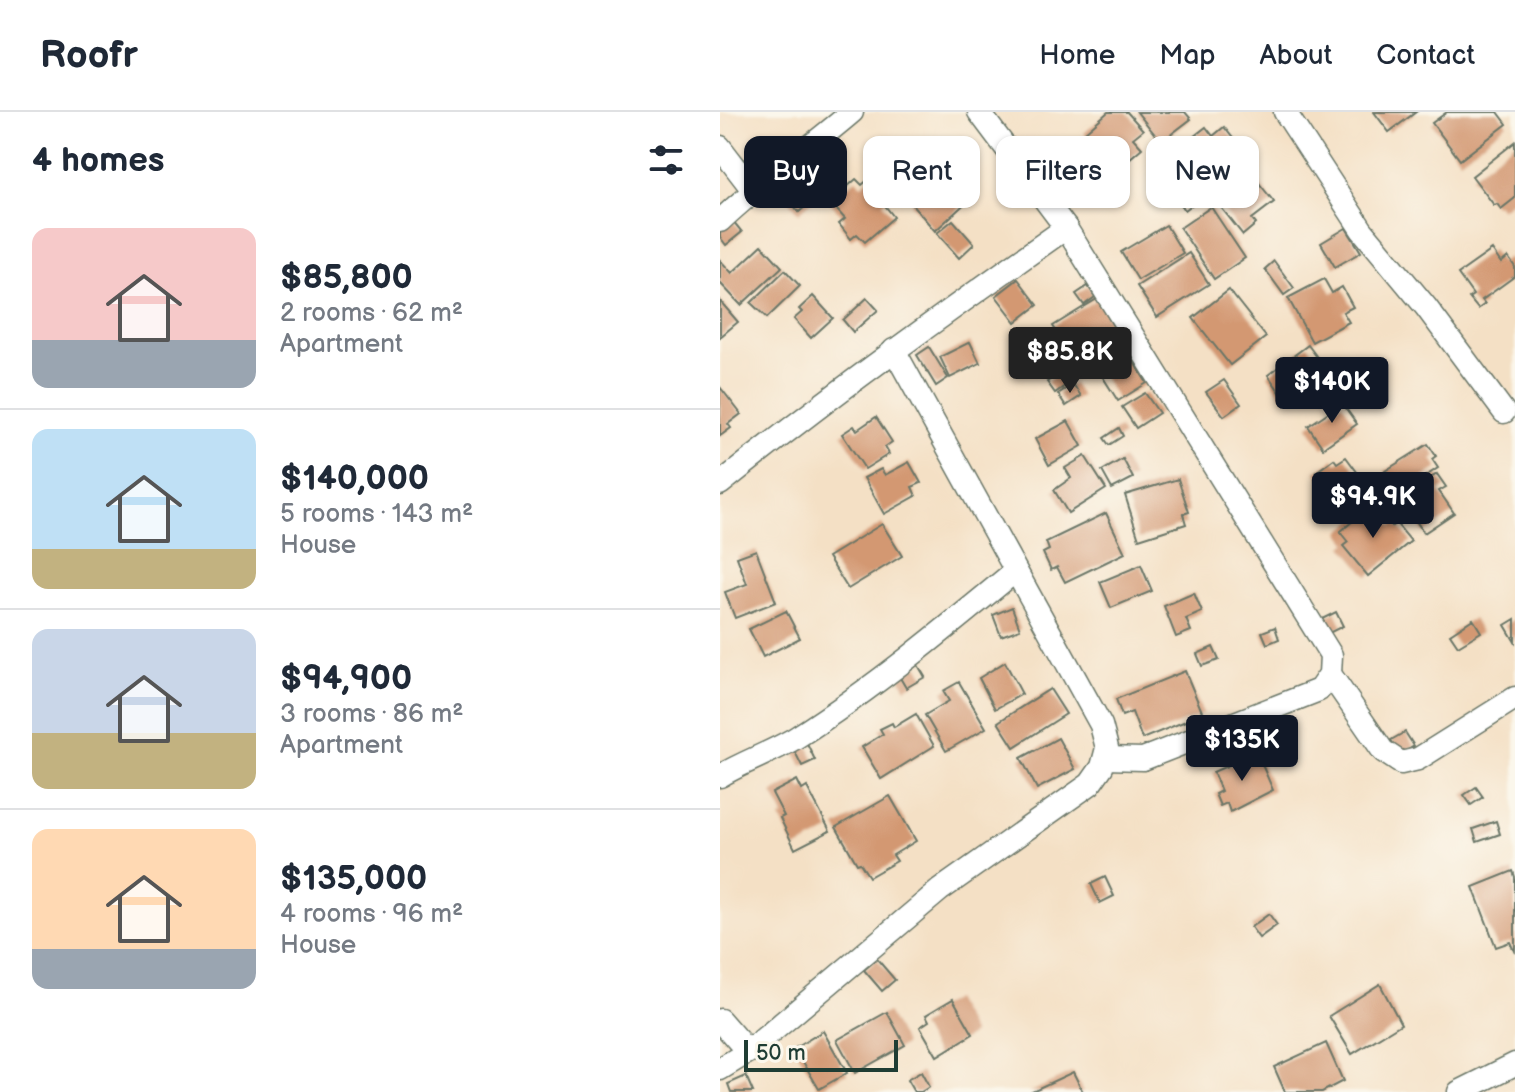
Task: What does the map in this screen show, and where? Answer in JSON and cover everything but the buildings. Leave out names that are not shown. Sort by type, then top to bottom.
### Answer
[{"type":"street","points":[[824,136],[852,112]]},
{"type":"street","points":[[979,112],[1066,228],[1331,655],[1330,674],[1319,690],[1143,759],[1105,758]]},
{"type":"street","points":[[1285,112],[1362,230],[1426,307],[1504,412]]},
{"type":"street","points":[[720,147],[744,178]]},
{"type":"street","points":[[720,221],[744,198]]},
{"type":"street","points":[[720,484],[798,421],[1066,228]]},
{"type":"street","points":[[720,1069],[748,1052],[940,890],[1090,784],[1105,758],[1107,748],[1101,725],[1077,677],[1014,572],[998,536],[894,350]]},
{"type":"street","points":[[720,776],[794,740],[885,678],[1014,572]]},
{"type":"street","points":[[1330,674],[1383,751],[1401,763],[1418,759],[1515,698]]},
{"type":"street","points":[[720,1020],[748,1052]]},
{"type":"street","points":[[1459,1092],[1515,1064]]}]
